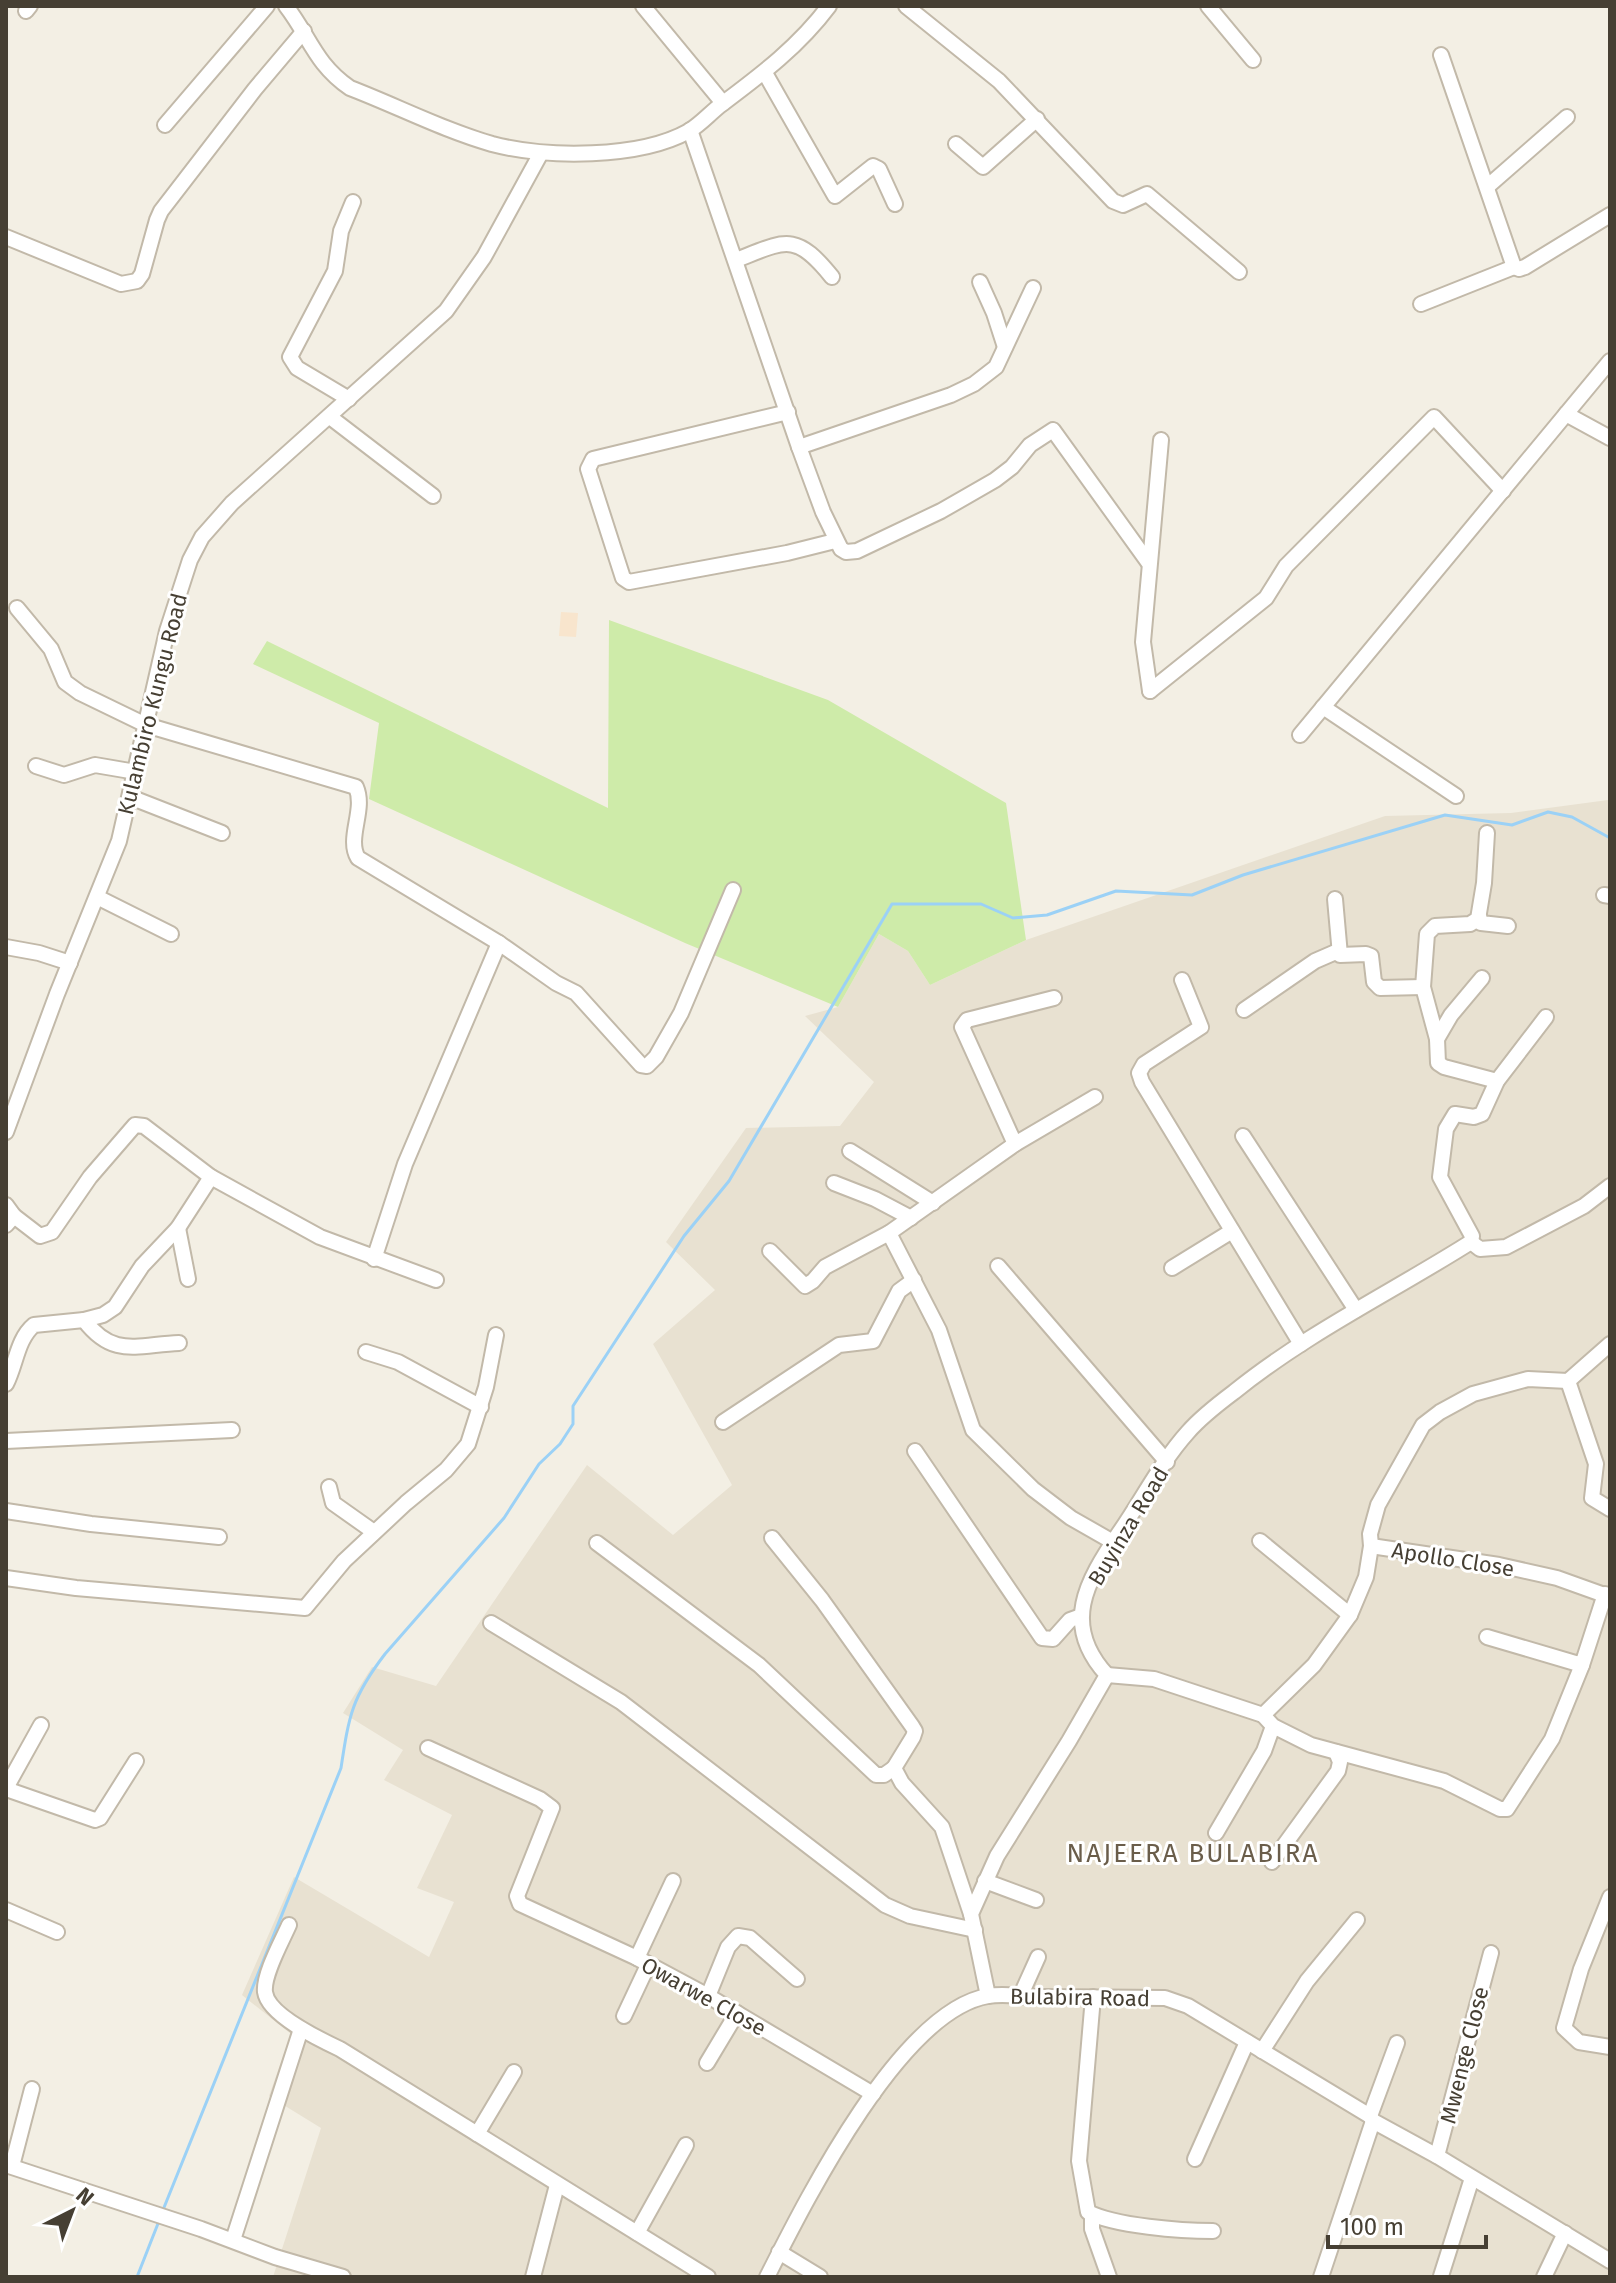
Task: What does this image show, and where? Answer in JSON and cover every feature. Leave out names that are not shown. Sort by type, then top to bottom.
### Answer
[{"type":"street","points":[[165,125],[267,6]]},
{"type":"street","points":[[286,6],[304,31],[318,59],[334,77],[350,88],[468,136],[541,153],[627,149],[652,145],[690,130],[800,42],[824,8]]},
{"type":"street","points":[[643,6],[723,103]]},
{"type":"street","points":[[906,6],[999,81],[1113,201],[1123,205],[1147,194],[1239,272]]},
{"type":"street","points":[[1208,6],[1253,60]]},
{"type":"street","points":[[6,237],[121,284],[137,281],[142,274],[161,211],[249,96],[304,31]]},
{"type":"street","points":[[1441,55],[1514,267],[1525,267],[1610,215]]},
{"type":"street","points":[[765,73],[835,196],[873,166],[879,169],[895,204]]},
{"type":"street","points":[[1487,187],[1567,117]]},
{"type":"street","points":[[956,144],[983,167],[1037,119]]},
{"type":"street","points":[[690,130],[799,447],[835,541],[846,552],[857,551],[941,511],[1006,472],[1030,445],[1053,430],[1148,562]]},
{"type":"street","name":"Kulambiro Kungu Road","points":[[6,1132],[119,841],[171,617],[190,560],[202,537],[232,503],[446,311],[484,257],[528,182],[541,153]]},
{"type":"street","points":[[349,399],[292,365],[290,357],[335,271],[341,231],[353,202]]},
{"type":"street","points":[[736,260],[780,243],[789,243],[805,249],[832,277]]},
{"type":"street","points":[[1421,304],[1514,267]]},
{"type":"street","points":[[980,282],[1005,347]]},
{"type":"street","points":[[799,447],[974,384],[996,367],[1033,288]]},
{"type":"street","points":[[1300,735],[1610,361]]},
{"type":"street","points":[[788,412],[593,459],[588,469],[623,578],[629,582],[835,541]]},
{"type":"street","points":[[1566,414],[1610,438]]},
{"type":"street","points":[[330,417],[433,496]]},
{"type":"street","points":[[1161,440],[1143,642],[1150,691],[1266,598],[1286,566],[1434,417],[1503,491]]},
{"type":"street","points":[[17,608],[51,649],[68,686],[146,725],[351,784],[358,791],[359,800],[354,846],[358,858],[576,993],[635,1060],[647,1066],[656,1057],[681,1013],[733,890]]},
{"type":"street","points":[[1323,707],[1456,796]]},
{"type":"street","points":[[36,766],[64,775],[95,765],[136,772]]},
{"type":"street","points":[[130,797],[222,833]]},
{"type":"street","points":[[1487,833],[1479,916],[1474,924],[1438,925],[1429,930],[1425,943],[1423,987],[1437,1039],[1436,1061],[1439,1065],[1497,1081]]},
{"type":"street","points":[[97,897],[171,934]]},
{"type":"street","points":[[1335,899],[1338,951],[1343,957],[1371,956],[1377,987],[1423,987]]},
{"type":"street","points":[[1479,916],[1481,923],[1508,926]]},
{"type":"street","points":[[374,1259],[405,1164],[499,943]]},
{"type":"street","points":[[6,947],[70,963]]},
{"type":"street","points":[[1244,1010],[1315,961],[1338,951]]},
{"type":"street","points":[[1437,1039],[1451,1015],[1482,978]]},
{"type":"street","points":[[1182,980],[1201,1027],[1141,1057],[1139,1073],[1145,1088],[1301,1344]]},
{"type":"street","points":[[1015,1144],[962,1027],[967,1020],[1054,998]]},
{"type":"street","points":[[1546,1017],[1497,1081],[1482,1114],[1479,1117],[1455,1114],[1450,1119],[1440,1177],[1472,1236],[1471,1242],[1480,1249],[1506,1247],[1584,1206],[1610,1186]]},
{"type":"street","points":[[770,1251],[805,1286],[825,1267],[900,1226],[1015,1144],[1095,1097]]},
{"type":"street","points":[[9,1215],[40,1236],[52,1232],[104,1158],[135,1125],[144,1126],[211,1177],[320,1237],[436,1280]]},
{"type":"street","points":[[1243,1136],[1356,1310]]},
{"type":"street","points":[[850,1151],[933,1203]]},
{"type":"street","points":[[6,1384],[15,1366],[22,1338],[34,1325],[84,1320],[103,1315],[115,1307],[142,1266],[178,1228],[211,1177]]},
{"type":"street","points":[[834,1183],[896,1210],[914,1280],[943,1338],[973,1430],[1033,1489],[1071,1518],[1113,1542]]},
{"type":"street","points":[[178,1228],[188,1279]]},
{"type":"street","points":[[1172,1268],[1232,1231]]},
{"type":"street","name":"Buyinza Road","points":[[1081,1616],[1094,1577],[1113,1542],[1197,1423],[1253,1376],[1301,1344],[1471,1242]]},
{"type":"street","points":[[998,1266],[1167,1462]]},
{"type":"street","points":[[723,1422],[839,1345],[873,1341],[899,1291],[914,1280]]},
{"type":"street","points":[[84,1320],[97,1336],[111,1345],[179,1343]]},
{"type":"street","points":[[6,1578],[305,1608],[344,1561],[457,1459],[468,1444],[481,1407],[496,1335]]},
{"type":"street","points":[[1371,1546],[1372,1521],[1378,1505],[1418,1430],[1429,1419],[1473,1394],[1511,1383],[1539,1378],[1568,1381],[1610,1344]]},
{"type":"street","points":[[366,1352],[398,1362],[481,1407]]},
{"type":"street","points":[[1568,1381],[1603,1464],[1592,1498],[1610,1509]]},
{"type":"street","points":[[6,1441],[232,1430]]},
{"type":"street","points":[[915,1451],[1042,1638],[1053,1639],[1070,1620],[1081,1616],[1082,1637],[1095,1662],[1107,1675],[1154,1679],[1268,1720],[1311,1745],[1444,1781],[1500,1809],[1507,1809],[1552,1739],[1608,1595]]},
{"type":"street","points":[[329,1487],[333,1503],[374,1532]]},
{"type":"street","points":[[6,1511],[91,1524],[219,1537]]},
{"type":"street","points":[[597,1543],[759,1665],[872,1772],[884,1775],[894,1768],[915,1731],[822,1600],[772,1538]]},
{"type":"street","points":[[1260,1541],[1350,1615]]},
{"type":"street","name":"Apollo Close","points":[[1268,1720],[1314,1665],[1350,1615],[1366,1577],[1371,1546],[1499,1565],[1557,1578],[1608,1595]]},
{"type":"street","points":[[491,1623],[621,1702],[885,1905],[910,1916],[975,1930]]},
{"type":"street","points":[[1487,1637],[1582,1665]]},
{"type":"street","points":[[971,1914],[997,1856],[1107,1675]]},
{"type":"street","points":[[1216,1833],[1264,1751],[1268,1720]]},
{"type":"street","points":[[41,1725],[6,1788],[95,1820],[100,1818],[136,1761]]},
{"type":"street","name":"Owarwe Close","points":[[428,1748],[550,1806],[551,1811],[517,1896],[518,1902],[708,1996],[873,2094]]},
{"type":"street","points":[[1272,1862],[1338,1771],[1340,1762],[1336,1752]]},
{"type":"street","points":[[894,1768],[902,1783],[942,1827],[971,1914],[988,1996]]},
{"type":"street","points":[[624,2016],[673,1881]]},
{"type":"street","points":[[985,1881],[1036,1900]]},
{"type":"street","points":[[1610,1897],[1581,1969],[1564,2028],[1579,2042],[1610,2047]]},
{"type":"street","points":[[6,1910],[57,1932]]},
{"type":"street","points":[[1262,2051],[1307,1981],[1357,1920]]},
{"type":"street","points":[[289,1925],[267,1979],[265,1991],[271,2004],[301,2029],[340,2049],[708,2277]]},
{"type":"street","points":[[708,1996],[728,1947],[738,1936],[750,1938],[797,1979]]},
{"type":"street","name":"Mwenge Close","points":[[1437,2156],[1491,1953]]},
{"type":"street","points":[[1020,1997],[1038,1957]]},
{"type":"street","name":"Bulabira Road","points":[[767,2277],[839,2145],[873,2094],[924,2031],[938,2019],[957,2007],[988,1996],[1165,1998],[1188,2006],[1610,2261]]},
{"type":"street","points":[[1093,1997],[1079,2161],[1086,2207],[1092,2215],[1092,2229],[1109,2277]]},
{"type":"street","points":[[707,2063],[737,2013]]},
{"type":"street","points":[[233,2240],[301,2029]]},
{"type":"street","points":[[1195,2159],[1247,2042]]},
{"type":"street","points":[[1321,2277],[1397,2043]]},
{"type":"street","points":[[477,2134],[514,2072]]},
{"type":"street","points":[[32,2089],[9,2166],[233,2240],[275,2257],[343,2277]]},
{"type":"street","points":[[637,2233],[686,2145]]},
{"type":"street","points":[[1441,2276],[1472,2178]]},
{"type":"street","points":[[533,2277],[557,2185]]},
{"type":"street","points":[[1092,2215],[1137,2224],[1213,2231]]},
{"type":"street","points":[[1544,2277],[1565,2233]]},
{"type":"street","points":[[779,2252],[820,2277]]},
{"type":"shaded area","points":[[561,612],[578,613],[576,637],[559,636]]},
{"type":"shaded area","points":[[1610,797],[1610,2277],[273,2277],[321,2128],[269,2096],[291,2034],[242,1995],[294,1877],[429,1957],[454,1902],[417,1888],[452,1815],[384,1780],[403,1750],[343,1713],[372,1667],[436,1686],[587,1465],[673,1535],[732,1485],[653,1344],[715,1290],[666,1242],[746,1128],[840,1126],[874,1082],[805,1016],[838,1007],[879,934],[908,951],[930,985],[1026,940],[1385,816],[1511,813],[1608,800]]},
{"type":"green space","points":[[609,620],[828,700],[1006,803],[1026,940],[930,985],[908,951],[879,934],[838,1007],[685,943],[369,799],[379,723],[253,664],[267,641],[608,808]]},
{"type":"waterway","points":[[163,2210],[341,1768],[350,1720],[365,1682],[385,1654],[504,1518],[539,1464],[560,1444],[573,1424],[573,1406],[684,1236],[729,1181],[892,904],[981,904],[1013,918],[1047,915],[1116,891],[1192,895],[1243,875],[1445,815],[1512,825],[1548,812],[1572,817],[1610,838]]},
{"type":"waterway","points":[[137,2277],[159,2221]]},
{"type":"district","name":"NAJEERA BULABIRA","points":[[1193,1853]]}]
